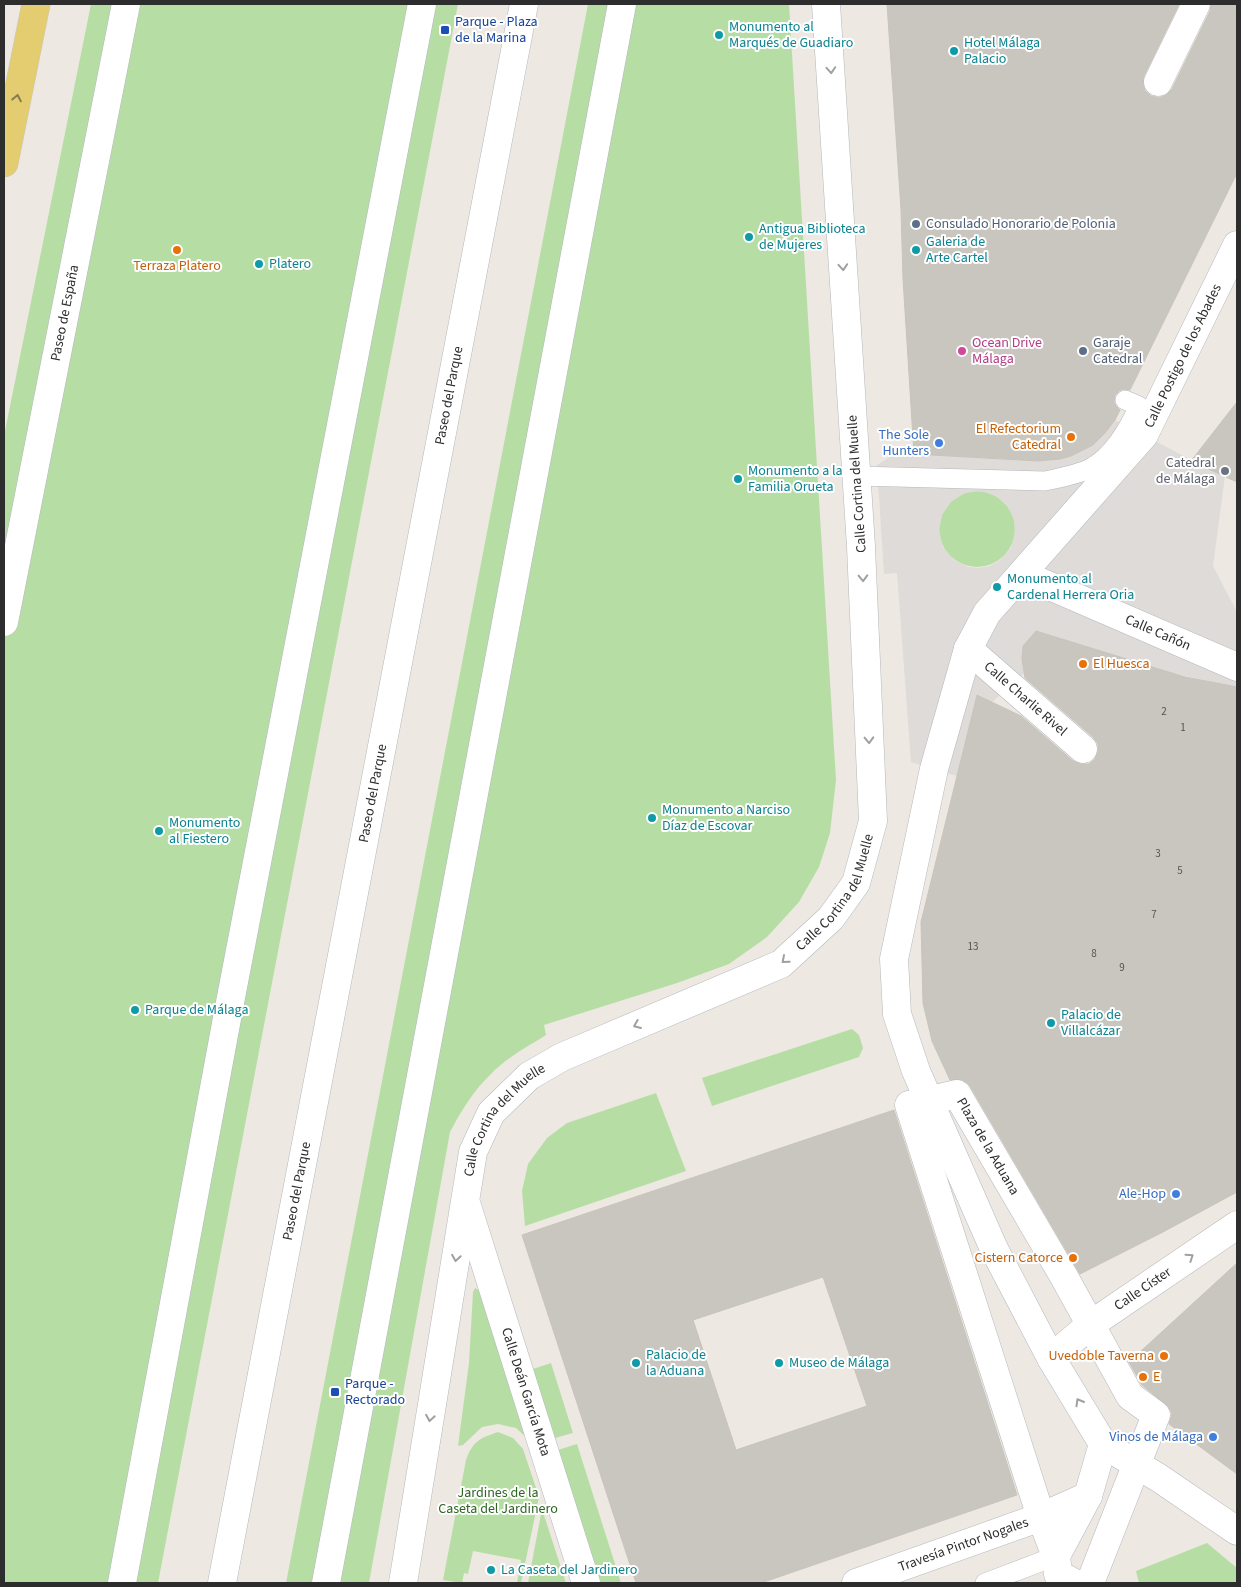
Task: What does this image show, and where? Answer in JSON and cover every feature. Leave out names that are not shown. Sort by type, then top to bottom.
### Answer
[{"type":"main road","points":[[4,163],[36,4]]},
{"type":"street","name":"Paseo de España","points":[[4,622],[126,4]]},
{"type":"street","points":[[122,1583],[235,979],[422,4]]},
{"type":"street","name":"Paseo del Parque","points":[[222,1583],[524,4]]},
{"type":"street","points":[[326,1583],[622,4]]},
{"type":"street","name":"Calle Cortina del Muelle","points":[[403,1583],[473,1152],[491,1113],[529,1076],[562,1057],[781,964],[831,918],[856,883],[873,821],[857,476],[826,4]]},
{"type":"street","points":[[1158,82],[1196,4]]},
{"type":"street","name":"Calle Postigo de los Abades","points":[[1022,574],[1144,435],[1237,245]]},
{"type":"street","points":[[1022,574],[987,613],[968,649],[934,769],[894,959],[897,1014],[916,1071],[994,1249],[1051,1358],[1104,1444],[1237,1531]]},
{"type":"street","name":"Calle Cañón","points":[[1022,574],[1237,667]]},
{"type":"street","name":"Calle Charlie Rivel","points":[[968,649],[1083,749]]},
{"type":"street","name":"Plaza de la Aduana","points":[[1074,1583],[1058,1574],[1056,1556],[909,1105],[957,1094],[1063,1275],[1130,1396],[1156,1414],[1090,1583]]},
{"type":"street","name":"Calle Deán García Mota","points":[[465,1201],[586,1583]]},
{"type":"street","name":"Calle Císter","points":[[1051,1358],[1090,1325],[1237,1224]]},
{"type":"street","points":[[1056,1556],[1088,1496],[1104,1444]]},
{"type":"street","name":"Travesía Pintor Nogales","points":[[856,1583],[1042,1517],[1088,1496]]},
{"type":"lane","points":[[857,476],[1045,481],[1069,476],[1090,468],[1109,453],[1124,434],[1139,406],[1125,400]]},
{"type":"lane","points":[[985,1583],[1056,1556]]},
{"type":"green space","name":"Parque de Málaga","points":[[91,4],[458,4],[158,1583],[4,1583],[4,436]]},
{"type":"green space","points":[[588,4],[789,4],[836,780],[830,833],[819,867],[799,902],[767,937],[729,964],[677,983],[544,1025],[546,1035],[503,1063],[473,1094],[450,1132],[369,1583],[286,1583]]},
{"type":"green space","points":[[977,491],[991,494],[1004,502],[1012,515],[1015,529],[1012,543],[1004,556],[991,564],[977,567],[963,564],[950,556],[942,543],[939,529],[942,515],[950,502],[963,494]]},
{"type":"green space","points":[[852,1029],[859,1035],[863,1048],[859,1057],[712,1106],[702,1078]]},
{"type":"green space","points":[[656,1093],[686,1171],[525,1226],[522,1191],[528,1164],[547,1138],[567,1123]]},
{"type":"green space","points":[[475,1288],[480,1291],[528,1439],[516,1428],[498,1424],[482,1427],[463,1445],[458,1446],[469,1363],[473,1292]]},
{"type":"green space","points":[[551,1363],[573,1433],[555,1438],[533,1369]]},
{"type":"green space","name":"Jardines de la Caseta del Jardinero","points":[[498,1432],[513,1438],[523,1449],[539,1497],[521,1583],[517,1583],[521,1560],[473,1551],[468,1574],[464,1573],[462,1583],[443,1580],[466,1460],[474,1444],[486,1436]]},
{"type":"green space","points":[[577,1444],[621,1583],[601,1583],[558,1450]]},
{"type":"green space","name":"Jardines de la Caseta del Jardinero","points":[[542,1509],[566,1583],[528,1583]]},
{"type":"green space","points":[[1207,1543],[1237,1568],[1237,1583],[1139,1583],[1136,1571]]},
{"type":"shaded area","points":[[1115,420],[1225,476],[1213,566],[1237,612],[1237,688],[1177,674],[1039,632],[1032,635],[1023,646],[1022,659],[1027,671],[992,702],[957,776],[911,762],[897,573],[884,574],[877,465],[898,452],[1022,460],[1060,459],[1071,456],[1093,445]],"holes":[[[981,491],[996,496],[1007,506],[1014,519],[1015,535],[1010,549],[1000,560],[990,566],[968,567],[954,560],[943,547],[939,531],[942,515],[951,502],[965,493]]]},
{"type":"building","points":[[887,4],[1179,4],[1144,76],[1143,84],[1145,91],[1151,96],[1159,98],[1166,95],[1172,89],[1210,11],[1211,4],[1237,4],[1237,173],[1130,390],[1123,389],[1115,395],[1114,402],[1120,410],[1115,420],[1093,445],[1071,456],[1038,461],[914,454],[903,279],[901,209]]},
{"type":"building","points":[[1237,402],[1237,482],[1191,461]]},
{"type":"building","points":[[1036,631],[1185,677],[1237,687],[1237,1192],[1080,1274],[970,1086],[963,1080],[950,1080],[932,1041],[923,1003],[921,922],[977,695],[1021,716],[1073,761],[1080,764],[1089,764],[1095,759],[1098,752],[1098,744],[1093,737],[1025,678],[1022,659],[1023,646]]},
{"type":"building","name":"Palacio de la Aduana","points":[[894,1110],[1017,1495],[761,1583],[636,1583],[522,1235]],"holes":[[[823,1277],[867,1406],[736,1450],[693,1320]]]},
{"type":"building","points":[[1237,1263],[1237,1474],[1169,1424],[1172,1414],[1169,1407],[1142,1385],[1129,1362]]},
{"type":"place","name":"Parque - Plaza de la Marina","points":[[445,30]]},
{"type":"place","name":"Monumento al Marqués de Guadiaro","points":[[719,35]]},
{"type":"place","name":"Hotel Málaga Palacio","points":[[954,51]]},
{"type":"place","name":"Consulado Honorario de Polonia","points":[[916,224]]},
{"type":"place","name":"Antigua Biblioteca de Mujeres","points":[[749,237]]},
{"type":"place","name":"Terraza Platero","points":[[177,250]]},
{"type":"place","name":"Galeria de Arte Cartel","points":[[916,250]]},
{"type":"place","name":"Platero","points":[[259,264]]},
{"type":"place","name":"Ocean Drive Málaga","points":[[962,351]]},
{"type":"place","name":"Garaje Catedral","points":[[1083,351]]},
{"type":"place","name":"El Refectorium Catedral","points":[[1071,437]]},
{"type":"place","name":"The Sole Hunters","points":[[939,443]]},
{"type":"place","name":"Catedral de Málaga","points":[[1225,471]]},
{"type":"place","name":"Monumento a la Familia Orueta","points":[[738,479]]},
{"type":"place","name":"Monumento al Cardenal Herrera Oria","points":[[997,587]]},
{"type":"place","name":"El Huesca","points":[[1083,664]]},
{"type":"place","name":"Monumento a Narciso Díaz de Escovar","points":[[652,818]]},
{"type":"place","name":"Monumento al Fiestero","points":[[159,831]]},
{"type":"place","name":"Parque de Málaga","points":[[135,1010]]},
{"type":"place","name":"Palacio de Villalcázar","points":[[1051,1023]]},
{"type":"place","name":"Ale-Hop","points":[[1176,1194]]},
{"type":"place","name":"Cistern Catorce","points":[[1073,1258]]},
{"type":"place","name":"Uvedoble Taverna","points":[[1164,1356]]},
{"type":"place","name":"Palacio de la Aduana","points":[[636,1363]]},
{"type":"place","name":"Museo de Málaga","points":[[779,1363]]},
{"type":"place","name":"E","points":[[1143,1377]]},
{"type":"place","name":"Parque - Rectorado","points":[[335,1392]]},
{"type":"place","name":"Vinos de Málaga","points":[[1213,1437]]},
{"type":"place","name":"La Caseta del Jardinero","points":[[491,1570]]}]
